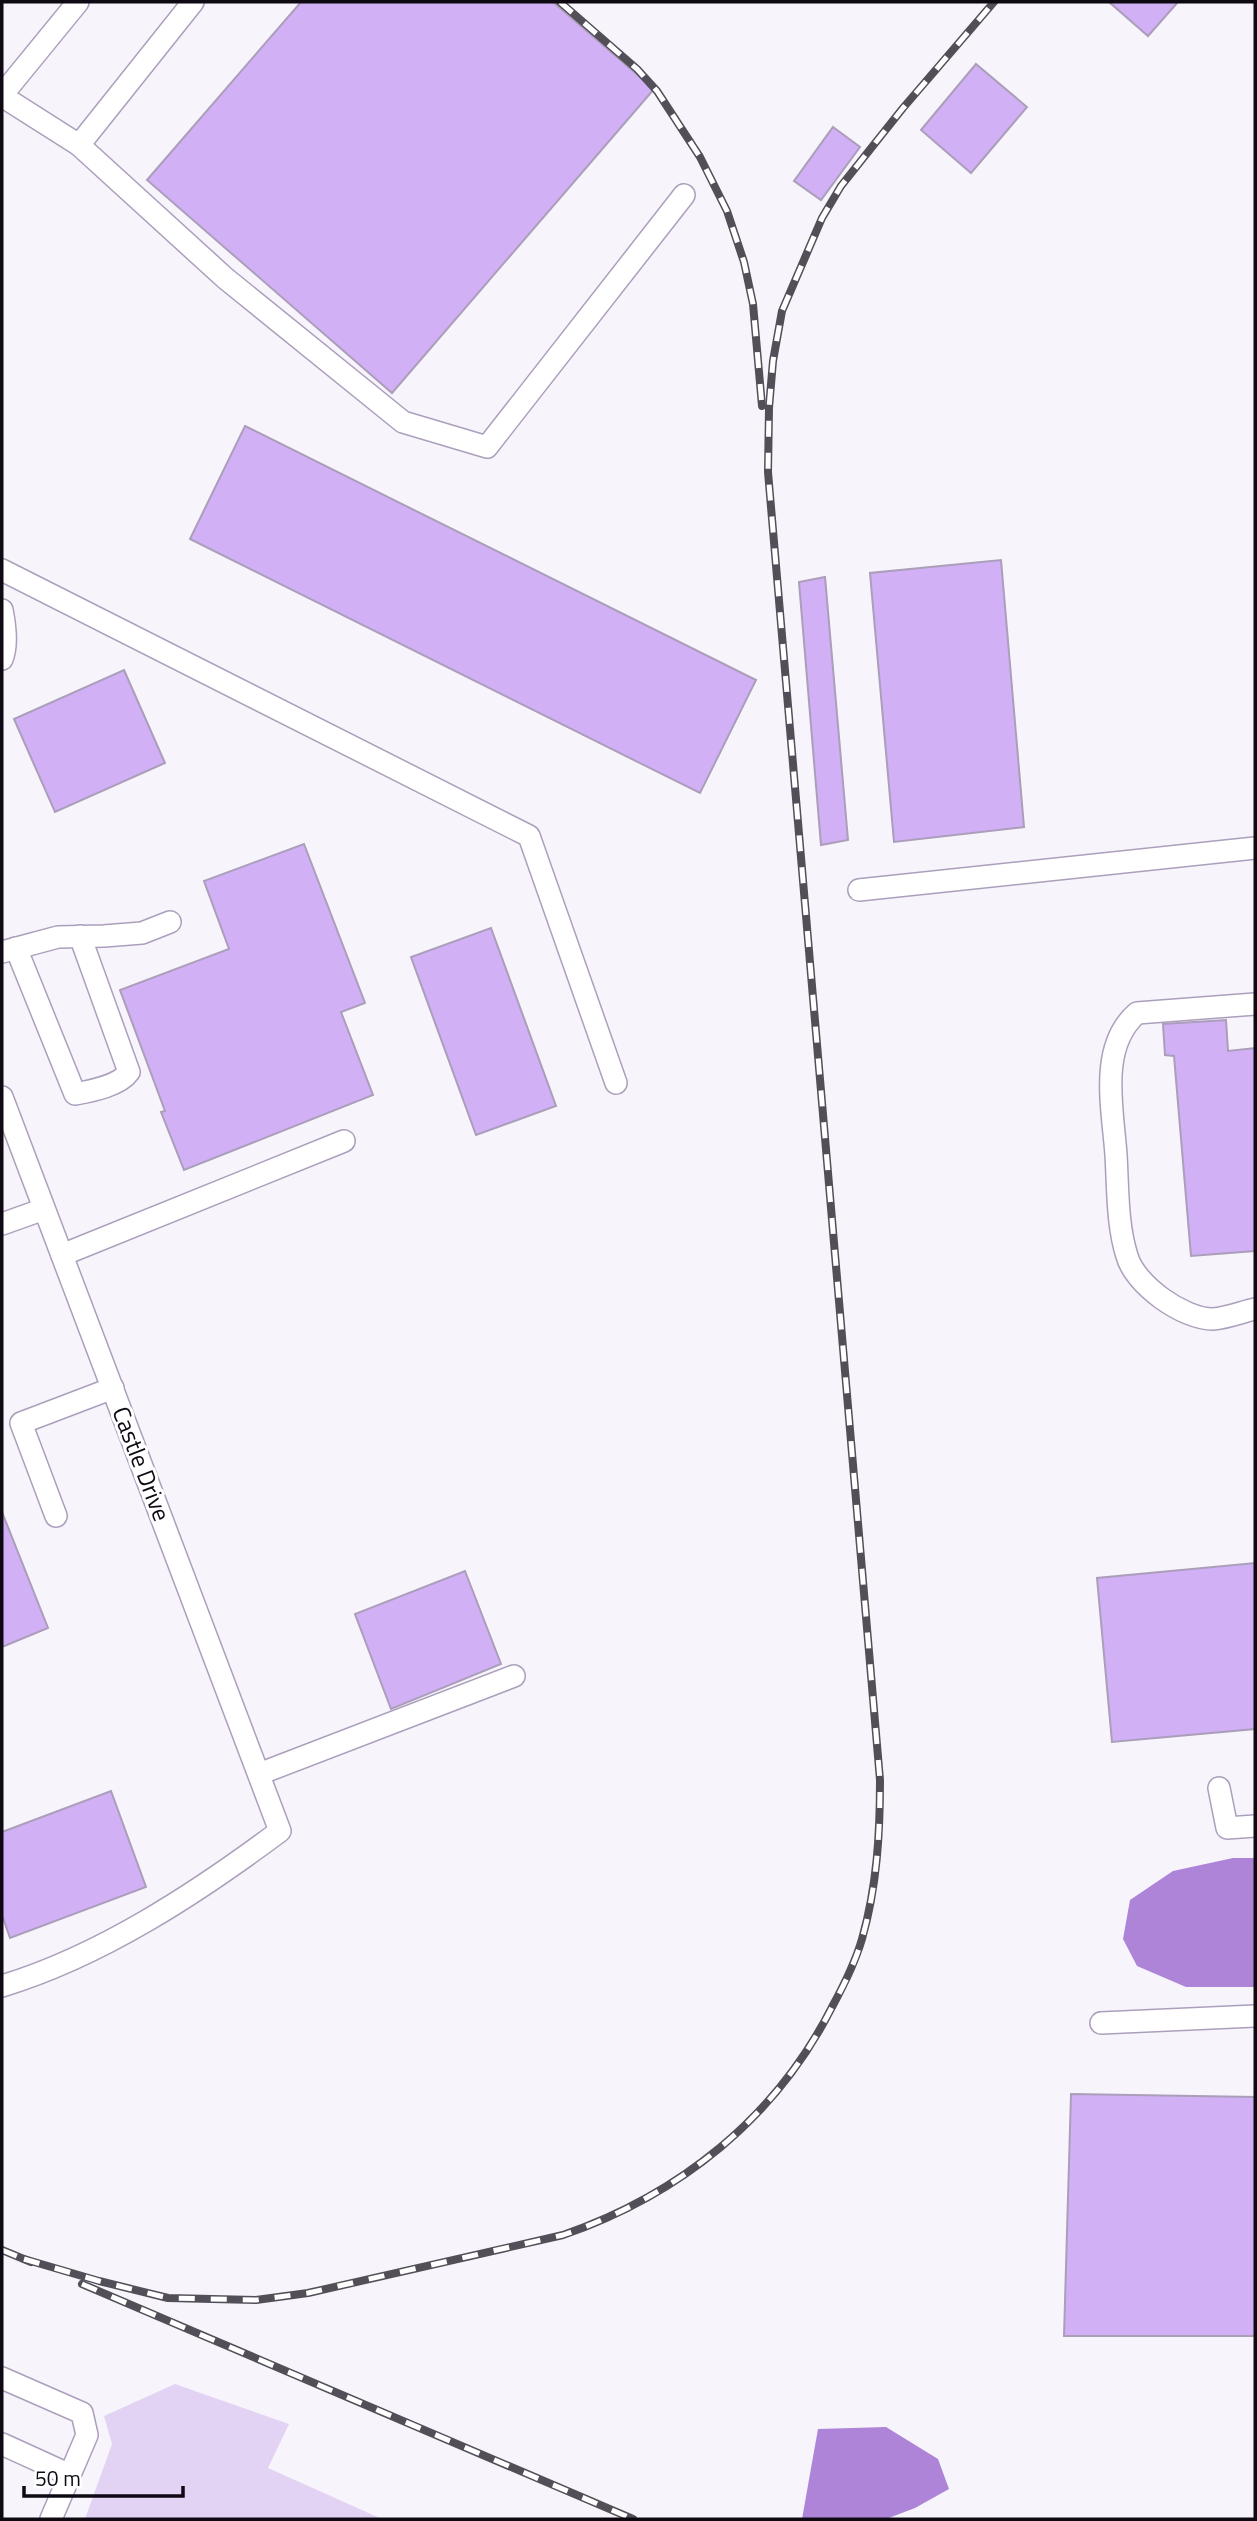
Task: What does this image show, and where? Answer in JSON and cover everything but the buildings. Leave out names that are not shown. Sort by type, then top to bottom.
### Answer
[{"type":"street","points":[[78,2],[2,95],[79,145],[225,278],[403,422],[487,447],[684,195]]},
{"type":"street","points":[[79,145],[193,2]]},
{"type":"street","points":[[2,570],[528,836],[615,1083]]},
{"type":"street","points":[[2,610],[2,659]]},
{"type":"street","points":[[859,890],[1255,848]]},
{"type":"street","points":[[80,936],[128,1072],[124,1079],[89,1092],[75,1094],[9,950],[58,937],[142,933],[170,922]]},
{"type":"street","points":[[1255,1004],[1138,1013],[1128,1021],[1111,1063],[1119,1192],[1127,1258],[1147,1287],[1189,1314],[1213,1319],[1255,1309]]},
{"type":"street","name":"Castle Drive","points":[[2,1097],[280,1831],[229,1869],[151,1916],[73,1959],[2,1986]]},
{"type":"street","points":[[62,1255],[344,1141]]},
{"type":"street","points":[[2,1224],[44,1209]]},
{"type":"street","points":[[57,1516],[21,1423],[113,1388]]},
{"type":"street","points":[[259,1774],[514,1676]]},
{"type":"street","points":[[1219,1788],[1227,1828],[1255,1826]]},
{"type":"street","points":[[1101,2023],[1255,2016]]},
{"type":"street","points":[[2,2378],[82,2413],[87,2435],[51,2519]]},
{"type":"street","points":[[2,2444],[70,2475]]},
{"type":"shaded area","points":[[1233,1858],[1255,1858],[1255,1987],[1186,1987],[1137,1966],[1123,1939],[1130,1900],[1173,1871]]},
{"type":"shaded area","points":[[175,2384],[289,2424],[268,2468],[382,2519],[85,2519],[112,2444],[104,2416]]},
{"type":"shaded area","points":[[886,2427],[938,2459],[949,2489],[915,2508],[886,2519],[802,2519],[818,2429]]},
{"type":"railway","points":[[560,2],[637,69],[657,91],[700,157],[727,211],[744,262],[753,304],[762,406]]},
{"type":"railway","points":[[24,2259],[168,2298],[256,2300],[308,2293],[563,2235],[646,2198],[684,2175],[720,2148],[783,2084],[809,2047],[853,1965],[867,1919],[874,1880],[880,1780],[768,472],[769,408],[773,361],[782,311],[822,218],[841,186],[903,108],[994,2]]},
{"type":"railway","points":[[2,2250],[31,2262]]},
{"type":"railway","points":[[82,2284],[633,2519]]}]
